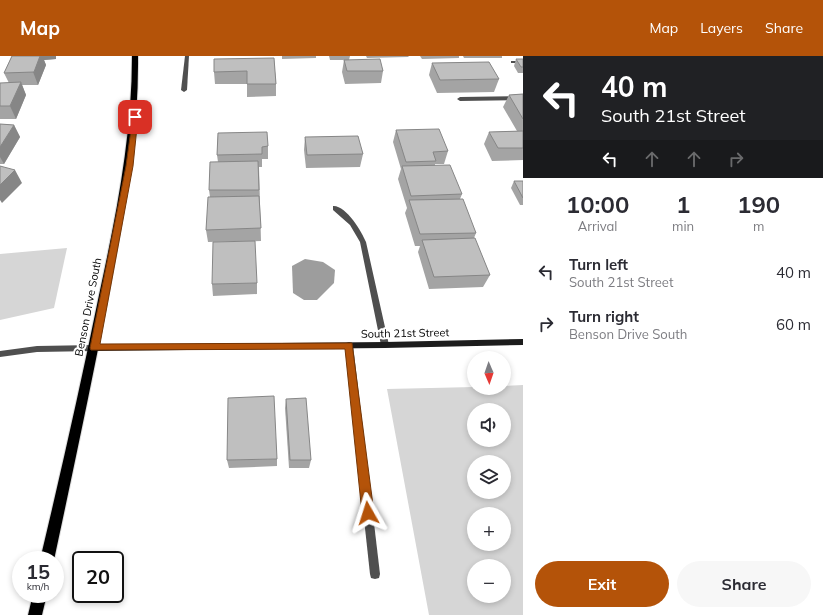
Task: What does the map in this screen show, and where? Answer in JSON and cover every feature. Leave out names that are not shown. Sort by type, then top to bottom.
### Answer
[{"type":"main road","name":"Benson Drive South","points":[[49,551],[94,348],[129,166],[135,117],[135,56]]},
{"type":"main road","points":[[35,615],[38,603]]},
{"type":"street","points":[[184,90],[186,56]]},
{"type":"street","points":[[512,62],[523,62]]},
{"type":"street","points":[[460,99],[523,98]]},
{"type":"street","points":[[335,208],[348,217],[356,227],[363,242],[385,345]]},
{"type":"street","name":"South 21st Street","points":[[94,348],[523,342]]},
{"type":"street","points":[[349,345],[375,574]]},
{"type":"street","points":[[0,354],[37,348],[94,348]]},
{"type":"shaded area","points":[[67,248],[54,308],[0,320],[0,254]]},
{"type":"shaded area","points":[[305,259],[323,262],[335,270],[334,283],[317,300],[304,300],[293,293],[292,266]]},
{"type":"shaded area","points":[[523,385],[523,615],[429,615],[387,389],[467,387],[467,395],[511,395],[511,386]]},
{"type":"building","points":[[12,56],[40,56],[34,72],[4,73]]},
{"type":"building","points":[[274,58],[276,84],[247,84],[247,71],[214,72],[214,59]]},
{"type":"building","points":[[380,59],[383,71],[347,71],[344,60]]},
{"type":"building","points":[[516,59],[523,59],[523,67],[521,67]]},
{"type":"building","points":[[489,62],[499,79],[440,80],[432,63]]},
{"type":"building","points":[[21,82],[10,106],[0,106],[0,83]]},
{"type":"building","points":[[523,94],[523,119],[509,95]]},
{"type":"building","points":[[0,124],[14,125],[0,147]]},
{"type":"building","points":[[439,129],[448,151],[433,152],[436,161],[406,162],[396,130]]},
{"type":"building","points":[[523,131],[523,148],[498,148],[489,132]]},
{"type":"building","points":[[267,132],[268,146],[262,147],[262,154],[217,155],[218,133]]},
{"type":"building","points":[[358,136],[363,154],[307,155],[305,137]]},
{"type":"building","points":[[258,161],[259,190],[209,190],[210,162]]},
{"type":"building","points":[[450,165],[462,194],[411,196],[402,166]]},
{"type":"building","points":[[0,166],[15,170],[0,185]]},
{"type":"building","points":[[514,181],[523,181],[523,198]]},
{"type":"building","points":[[259,196],[261,228],[206,230],[208,197]]},
{"type":"building","points":[[463,199],[476,233],[420,234],[409,200]]},
{"type":"building","points":[[475,238],[490,275],[434,277],[422,240]]},
{"type":"building","points":[[255,241],[257,283],[212,284],[213,242]]},
{"type":"building","points":[[274,396],[277,459],[227,460],[228,398]]},
{"type":"building","points":[[306,398],[311,460],[290,460],[286,399]]},
{"type":"route","points":[[135,117],[129,166],[94,348],[349,345],[368,513]]}]
